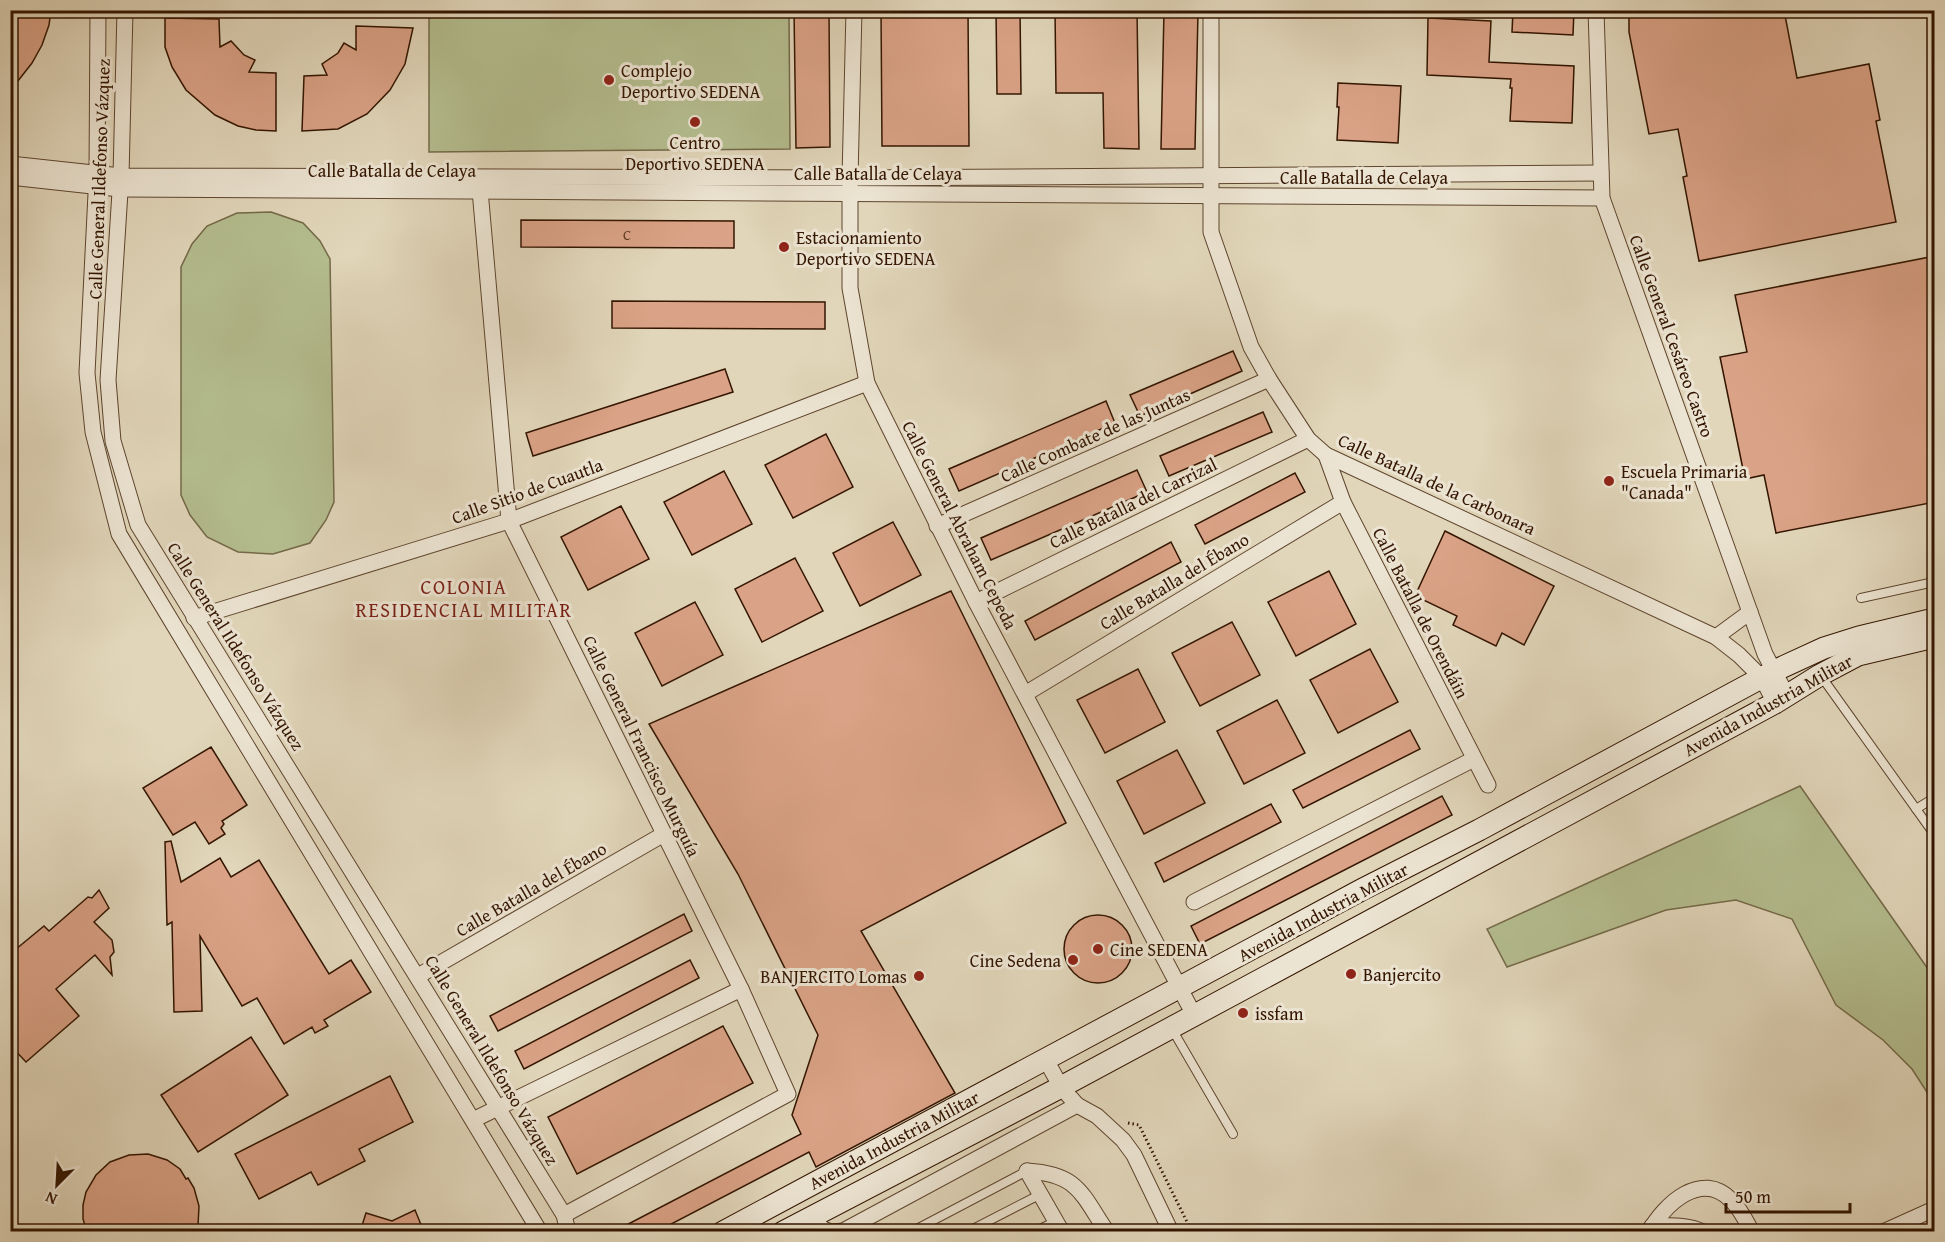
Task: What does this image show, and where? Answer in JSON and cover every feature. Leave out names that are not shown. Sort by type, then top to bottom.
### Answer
[{"type":"main road","name":"Avenida Industria Militar","points":[[732,1229],[1046,1059],[1768,675],[1824,648],[1935,619]]},
{"type":"main road","name":"Avenida Industria Militar","points":[[783,1232],[1062,1087],[1452,878],[1781,700],[1820,675],[1858,655],[1935,637]]},
{"type":"street","name":"Calle General Ildefonso Vázquez","points":[[98,10],[97,180],[87,373],[93,432],[119,534],[540,1232]]},
{"type":"street","name":"Calle General Ildefonso Vázquez","points":[[125,10],[121,182],[108,380],[114,441],[138,525],[564,1215],[568,1232]]},
{"type":"street","name":"Calle General Abraham Cepeda","points":[[854,10],[850,288],[867,383],[976,602],[1194,1015]]},
{"type":"street","name":"Calle Batalla de la Carbonara","points":[[1211,10],[1211,232],[1251,347],[1308,439],[1326,455],[1716,637],[1768,675]]},
{"type":"street","name":"Calle General Cesáreo Castro","points":[[1596,10],[1602,198],[1753,619],[1768,675],[1781,700]]},
{"type":"street","name":"Calle Batalla de Celaya","points":[[10,164],[97,180]]},
{"type":"street","name":"Calle Batalla de Celaya","points":[[10,177],[121,182],[480,190],[1211,177],[1601,173]]},
{"type":"street","name":"Calle Batalla de Celaya","points":[[121,182],[850,185],[1211,195],[1602,198]]},
{"type":"street","name":"Calle General Francisco Murguía","points":[[480,190],[509,521],[741,989],[788,1094],[564,1215]]},
{"type":"street","name":"Calle Combate de las Juntas","points":[[937,526],[1269,379]]},
{"type":"street","name":"Calle Sitio de Cuautla","points":[[194,618],[509,521],[867,383]]},
{"type":"street","name":"Calle Batalla del Carrizal","points":[[976,602],[1308,439]]},
{"type":"street","name":"Calle Batalla de Orendáin","points":[[1326,455],[1343,502],[1488,785]]},
{"type":"street","name":"Calle Batalla del Ébano","points":[[1025,694],[1343,502]]},
{"type":"street","points":[[1716,637],[1753,619]]},
{"type":"street","points":[[1194,902],[1474,759]]},
{"type":"street","name":"Calle Batalla del Ébano","points":[[418,976],[664,834]]},
{"type":"street","points":[[473,1120],[498,1110],[741,989]]},
{"type":"street","points":[[1046,1059],[1062,1087],[1077,1106],[1096,1116],[1114,1130],[1134,1155],[1171,1232]]},
{"type":"street","points":[[811,1216],[823,1229],[833,1232],[843,1231],[1077,1106]]},
{"type":"street","points":[[1027,1171],[1059,1226]]},
{"type":"street","points":[[1027,1171],[1047,1172],[1063,1177],[1076,1187],[1107,1232]]},
{"type":"street","points":[[1651,1229],[1670,1204],[1690,1190],[1708,1187],[1722,1192],[1732,1201],[1752,1232]]},
{"type":"street","points":[[1883,1232],[1935,1209]]},
{"type":"street","points":[[1651,1229],[1680,1225],[1694,1227],[1703,1232]]},
{"type":"lane","points":[[1861,598],[1935,582]]},
{"type":"lane","points":[[1820,675],[1935,834]]},
{"type":"lane","points":[[1916,809],[1935,798]]},
{"type":"lane","points":[[1171,1028],[1233,1134]]},
{"type":"lane","points":[[911,1232],[1027,1171]]},
{"type":"lane","points":[[967,1232],[1041,1194]]},
{"type":"lane","points":[[1035,1232],[1059,1226]]},
{"type":"green space","name":"Complejo Deportivo SEDENA","points":[[429,11],[789,11],[790,149],[429,152]]},
{"type":"green space","points":[[271,212],[303,223],[320,241],[330,259],[334,502],[326,520],[310,543],[273,554],[238,552],[207,537],[190,515],[181,495],[181,267],[192,244],[207,226],[237,213]]},
{"type":"green space","points":[[1800,786],[1928,969],[1934,971],[1934,1103],[1912,1069],[1883,1040],[1836,1005],[1792,919],[1736,900],[1666,910],[1507,967],[1487,929]]},
{"type":"building","points":[[10,10],[51,10],[42,45],[32,63],[10,91]]},
{"type":"building","points":[[794,10],[829,10],[830,147],[796,148]]},
{"type":"building","points":[[881,10],[968,10],[969,146],[882,146]]},
{"type":"building","points":[[996,10],[1020,10],[1021,94],[997,94]]},
{"type":"building","points":[[1055,10],[1137,10],[1139,149],[1104,148],[1103,93],[1056,93]]},
{"type":"building","points":[[1513,10],[1574,10],[1573,35],[1512,32]]},
{"type":"building","points":[[1629,10],[1784,10],[1797,78],[1869,64],[1880,120],[1876,121],[1896,222],[1699,261],[1683,177],[1687,176],[1678,129],[1649,134],[1629,32]]},
{"type":"building","points":[[1164,11],[1198,12],[1195,149],[1161,149]]},
{"type":"building","points":[[165,18],[219,19],[220,47],[231,41],[244,55],[255,60],[249,72],[276,73],[276,131],[238,126],[215,115],[186,90],[172,67],[165,47]]},
{"type":"building","points":[[1428,18],[1491,21],[1489,62],[1574,66],[1572,123],[1510,121],[1511,79],[1427,75]]},
{"type":"building","points":[[356,26],[413,28],[405,64],[390,90],[367,114],[338,129],[302,131],[304,76],[327,75],[322,64],[338,53],[344,43],[356,50]]},
{"type":"building","points":[[1338,83],[1401,86],[1398,143],[1337,140]]},
{"type":"building","points":[[521,220],[734,221],[734,248],[521,247]]},
{"type":"building","points":[[1935,256],[1935,502],[1776,533],[1764,475],[1745,479],[1720,357],[1747,352],[1735,295]]},
{"type":"building","points":[[612,301],[825,302],[825,329],[612,328]]},
{"type":"building","points":[[1233,351],[1242,371],[1140,416],[1130,395]]},
{"type":"building","points":[[725,369],[733,392],[533,456],[526,433]]},
{"type":"building","points":[[1106,401],[1115,423],[959,491],[949,469]]},
{"type":"building","points":[[1263,412],[1272,432],[1169,476],[1160,456]]},
{"type":"building","points":[[826,434],[853,487],[793,518],[765,465]]},
{"type":"building","points":[[1137,470],[1147,492],[991,560],[981,538]]},
{"type":"building","points":[[724,471],[752,524],[692,555],[664,502]]},
{"type":"building","points":[[1295,473],[1305,492],[1205,544],[1195,525]]},
{"type":"building","points":[[621,506],[649,559],[588,590],[561,537]]},
{"type":"building","points":[[893,522],[921,575],[860,606],[833,553]]},
{"type":"building","points":[[1445,531],[1554,586],[1524,645],[1502,633],[1496,646],[1453,625],[1457,616],[1415,596]]},
{"type":"building","points":[[1171,542],[1181,562],[1035,640],[1025,621]]},
{"type":"building","points":[[795,558],[823,611],[762,642],[735,589]]},
{"type":"building","points":[[1329,571],[1356,624],[1296,656],[1268,602]]},
{"type":"building","points":[[951,591],[1066,823],[861,931],[955,1093],[816,1167],[809,1152],[656,1232],[613,1232],[801,1134],[792,1115],[818,1035],[738,874],[649,724]]},
{"type":"building","points":[[695,602],[723,655],[662,686],[635,633]]},
{"type":"building","points":[[1232,622],[1260,675],[1200,706],[1172,653]]},
{"type":"building","points":[[1370,649],[1398,702],[1338,733],[1310,680]]},
{"type":"building","points":[[1138,669],[1165,722],[1105,753],[1077,700]]},
{"type":"building","points":[[1277,700],[1305,753],[1244,784],[1217,731]]},
{"type":"building","points":[[1410,730],[1420,749],[1303,808],[1293,790]]},
{"type":"building","points":[[211,747],[247,805],[222,821],[224,824],[221,828],[225,834],[209,844],[195,822],[173,835],[143,788]]},
{"type":"building","points":[[1177,750],[1205,803],[1144,834],[1117,781]]},
{"type":"building","points":[[1442,796],[1452,815],[1200,944],[1191,926]]},
{"type":"building","points":[[1271,804],[1281,822],[1164,882],[1155,863]]},
{"type":"building","points":[[171,841],[181,882],[220,858],[231,877],[259,860],[329,974],[351,960],[371,992],[324,1020],[328,1026],[315,1033],[312,1027],[284,1044],[257,998],[242,1006],[200,936],[202,1011],[174,1012],[172,922],[167,925],[165,842]]},
{"type":"building","points":[[99,890],[109,908],[94,922],[112,940],[114,952],[110,957],[112,975],[95,955],[56,989],[79,1016],[26,1062],[10,1045],[10,954],[44,926],[49,931]]},
{"type":"building","points":[[684,914],[692,931],[498,1031],[490,1016]]},
{"type":"building","name":"Cine SEDENA","points":[[1105,915],[1117,921],[1126,930],[1132,942],[1130,962],[1122,973],[1105,983],[1091,983],[1074,973],[1066,962],[1064,942],[1074,925],[1085,917]]},
{"type":"building","points":[[690,960],[699,978],[524,1069],[515,1051]]},
{"type":"building","points":[[723,1026],[753,1083],[577,1174],[548,1117]]},
{"type":"building","points":[[251,1037],[288,1095],[198,1152],[161,1095]]},
{"type":"building","points":[[390,1076],[413,1122],[359,1149],[365,1161],[318,1185],[311,1172],[259,1199],[235,1154]]},
{"type":"building","points":[[148,1154],[167,1160],[180,1169],[186,1179],[188,1178],[194,1188],[199,1206],[198,1226],[195,1232],[87,1232],[83,1219],[83,1205],[86,1192],[96,1175],[110,1162],[129,1155]]},
{"type":"building","points":[[415,1210],[424,1232],[360,1232],[366,1213],[392,1221]]},
{"type":"place","name":"Complejo Deportivo SEDENA","points":[[609,80]]},
{"type":"place","name":"Centro Deportivo SEDENA","points":[[695,122]]},
{"type":"place","name":"Estacionamiento Deportivo SEDENA","points":[[784,247]]},
{"type":"place","name":"Escuela Primaria \"Canada\"","points":[[1609,481]]},
{"type":"place","name":"Cine SEDENA","points":[[1098,949]]},
{"type":"place","name":"Cine Sedena","points":[[1073,960]]},
{"type":"place","name":"Banjercito","points":[[1351,974]]},
{"type":"place","name":"BANJERCITO Lomas","points":[[919,976]]},
{"type":"place","name":"issfam","points":[[1243,1013]]},
{"type":"district","name":"COLONIA RESIDENCIAL MILITAR","points":[[464,598]]}]
